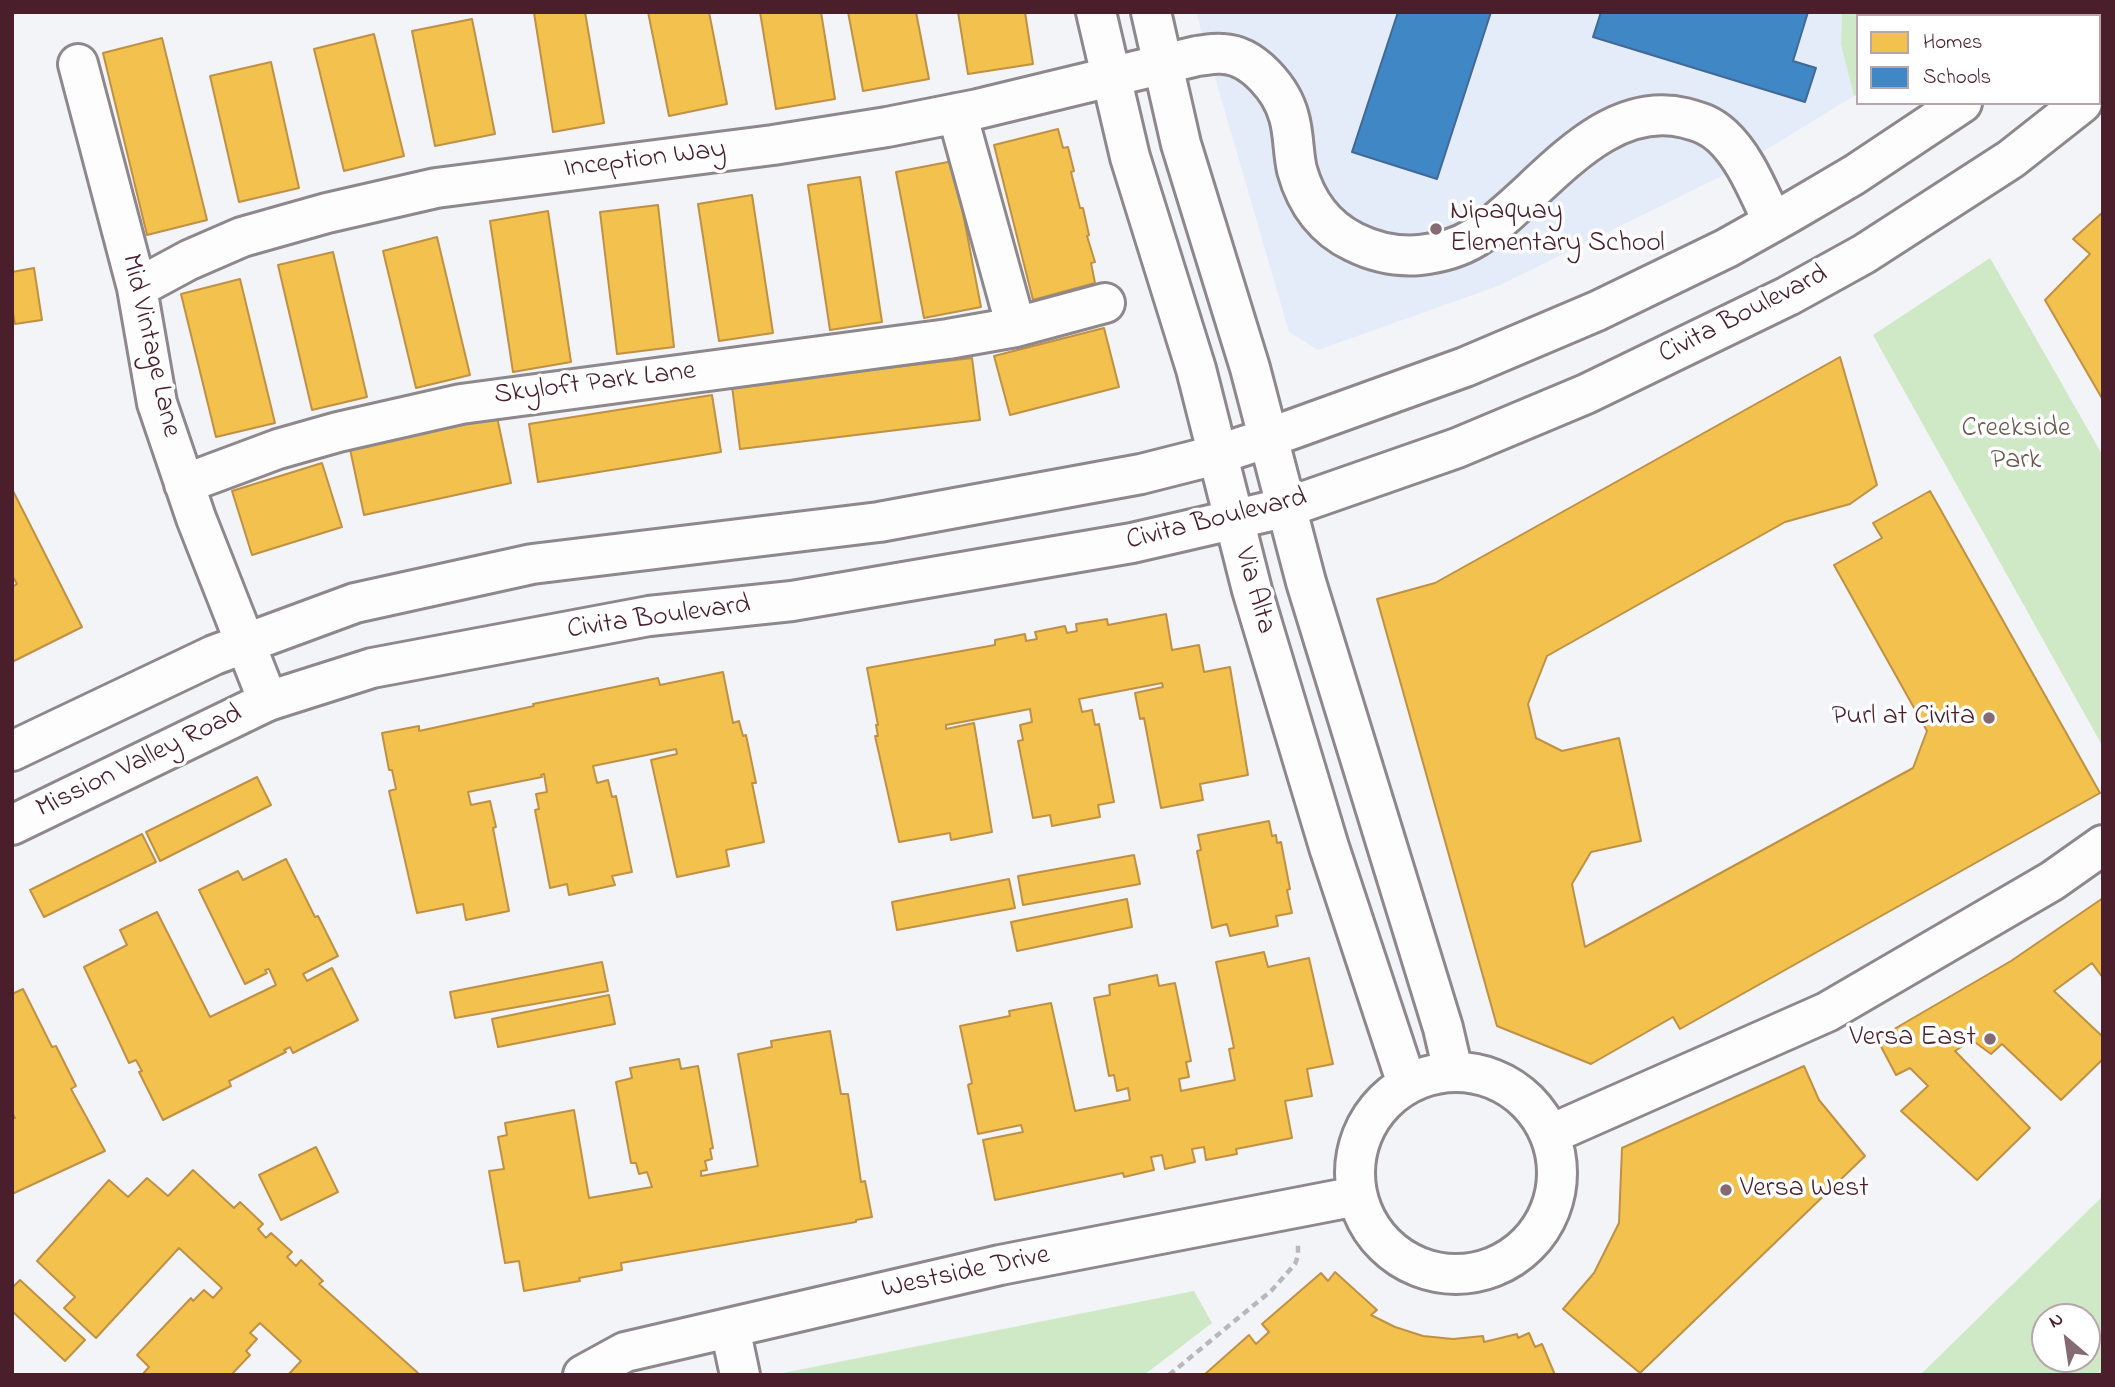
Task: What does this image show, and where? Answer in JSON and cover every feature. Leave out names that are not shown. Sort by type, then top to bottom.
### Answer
[{"type":"street","name":"Via Alta","points":[[1096,12],[1130,158],[1196,369],[1252,590],[1329,847],[1407,1084]]},
{"type":"street","name":"Via Alta","points":[[1151,12],[1181,144],[1248,362],[1306,582],[1443,1028],[1453,1071]]},
{"type":"street","name":"Inception Way","points":[[137,288],[189,260],[242,237],[327,213],[436,188],[773,145],[887,127],[1111,78],[1197,56],[1226,54],[1244,61],[1262,74],[1276,90],[1289,116],[1297,168],[1306,196],[1319,217],[1342,236],[1366,248],[1392,256],[1422,255],[1448,250],[1475,237],[1593,138],[1634,120],[1671,114],[1706,123],[1723,136],[1737,152],[1773,222]]},
{"type":"street","name":"Mid Vintage Lane","points":[[78,64],[137,288],[157,403],[184,484],[268,701]]},
{"type":"street","points":[[1111,78],[1135,82],[1148,89],[1182,198],[1202,209]]},
{"type":"street","points":[[12,751],[214,655],[355,603],[531,564],[879,522],[1141,474],[1216,455],[1268,438],[1465,367],[1597,312],[1727,248],[1773,222],[1854,175],[1959,105]]},
{"type":"street","name":"Civita Boulevard","points":[[268,701],[372,668],[636,618],[792,601],[1132,543],[1288,507],[1457,448],[1586,394],[1788,296],[1864,254],[2011,159],[2079,105]]},
{"type":"street","points":[[957,113],[1016,327]]},
{"type":"street","name":"Skyloft Park Lane","points":[[184,484],[290,445],[461,404],[896,346],[1016,327],[1105,303]]},
{"type":"street","name":"Mission Valley Road","points":[[12,825],[268,701]]},
{"type":"street","points":[[1551,1135],[1827,1012],[2052,881],[2103,845]]},
{"type":"street","points":[[1453,1071],[1484,1075],[1512,1088],[1535,1108],[1551,1135],[1558,1167],[1554,1201],[1540,1231],[1516,1255],[1486,1270],[1453,1275],[1420,1269],[1391,1252],[1369,1227],[1356,1196],[1354,1164],[1363,1132],[1381,1105],[1407,1084],[1429,1075],[1453,1071]]},
{"type":"street","name":"Westside Drive","points":[[583,1375],[625,1352],[1000,1265],[1356,1196]]},
{"type":"street","points":[[730,1328],[740,1375]]},
{"type":"path","points":[[1169,1375],[1270,1291],[1295,1264],[1298,1256],[1297,1240]]},
{"type":"shaded area","name":"Nipaquay Elementary School","points":[[1196,12],[1842,12],[1841,45],[1854,96],[1728,173],[1498,286],[1318,350],[1289,332]]},
{"type":"green space","points":[[1842,12],[2007,12],[1856,14],[1854,96],[1841,45]]},
{"type":"green space","name":"Creekside Park","points":[[1990,258],[2103,456],[2103,747],[1873,335]]},
{"type":"green space","points":[[2103,1196],[2103,1375],[1920,1375]]},
{"type":"green space","points":[[1194,1291],[1212,1323],[1144,1375],[773,1375]]},
{"type":"building: Homes","points":[[585,12],[604,123],[553,132],[534,13]]},
{"type":"building: Homes","points":[[648,12],[709,12],[727,104],[669,116]]},
{"type":"building: Homes","points":[[760,12],[821,12],[835,99],[776,109]]},
{"type":"building: Homes","points":[[848,12],[916,12],[929,79],[863,91]]},
{"type":"building: Homes","points":[[958,12],[1025,12],[1033,64],[968,74]]},
{"type":"building: Homes","points":[[472,19],[495,134],[435,146],[412,31]]},
{"type":"building: Homes","points":[[374,34],[404,156],[344,171],[314,49]]},
{"type":"building: Homes","points":[[162,38],[207,220],[147,235],[103,53]]},
{"type":"building: Homes","points":[[271,62],[299,188],[239,202],[210,76]]},
{"type":"building: Homes","points":[[1058,129],[1063,148],[1068,147],[1074,171],[1071,172],[1080,208],[1083,208],[1089,235],[1087,236],[1095,262],[1091,263],[1095,283],[1033,300],[994,145]]},
{"type":"building: Homes","points":[[953,161],[981,307],[924,318],[896,172]]},
{"type":"building: Homes","points":[[860,177],[882,322],[830,330],[808,185]]},
{"type":"building: Homes","points":[[752,195],[773,333],[719,341],[698,204]]},
{"type":"building: Homes","points":[[658,205],[674,347],[617,354],[600,212]]},
{"type":"building: Homes","points":[[548,211],[571,362],[513,372],[490,221]]},
{"type":"building: Homes","points":[[2103,212],[2103,400],[2045,300],[2090,254],[2073,239]]},
{"type":"building: Homes","points":[[437,237],[470,375],[416,388],[383,251]]},
{"type":"building: Homes","points":[[333,252],[367,397],[312,410],[278,265]]},
{"type":"building: Homes","points":[[34,268],[42,320],[15,324],[12,272]]},
{"type":"building: Homes","points":[[240,279],[275,423],[216,437],[181,294]]},
{"type":"building: Homes","points":[[1104,328],[1119,387],[1010,415],[994,356]]},
{"type":"building: Homes","name":"Purl at Civita","points":[[1840,357],[1877,485],[1850,504],[1785,522],[1547,656],[1528,704],[1536,738],[1562,751],[1619,738],[1641,841],[1591,852],[1572,884],[1585,947],[1913,768],[1927,731],[1834,565],[1882,538],[1873,523],[1930,491],[2100,793],[1680,1029],[1673,1017],[1591,1064],[1497,1026],[1377,599],[1435,583]]},
{"type":"building: Homes","points":[[972,358],[980,420],[740,449],[732,386]]},
{"type":"building: Homes","points":[[712,395],[721,452],[538,482],[529,424]]},
{"type":"building: Homes","points":[[497,417],[511,483],[364,515],[350,449]]},
{"type":"building: Homes","points":[[322,463],[342,527],[252,555],[232,491]]},
{"type":"building: Homes","points":[[12,489],[82,627],[12,662],[12,587],[17,584],[12,575]]},
{"type":"building: Homes","points":[[1166,614],[1172,650],[1199,645],[1204,672],[1230,667],[1248,775],[1200,784],[1203,800],[1161,808],[1144,718],[1140,719],[1135,693],[1163,687],[1162,683],[1079,699],[1082,712],[1092,710],[1095,725],[1099,724],[1114,802],[1098,805],[1100,817],[1052,826],[1050,815],[1033,818],[1018,741],[1023,740],[1020,725],[1032,722],[1030,709],[946,725],[946,729],[974,723],[992,832],[951,840],[950,833],[899,842],[875,736],[878,736],[878,725],[867,668],[995,645],[995,640],[1025,634],[1026,641],[1037,639],[1035,632],[1065,626],[1067,633],[1077,631],[1076,624],[1107,619],[1108,625]]},
{"type":"building: Homes","points":[[723,672],[733,723],[739,721],[743,736],[746,735],[764,842],[726,850],[729,866],[677,877],[651,760],[677,754],[676,749],[593,766],[597,783],[608,780],[612,797],[616,796],[632,872],[612,876],[615,885],[569,895],[567,884],[550,888],[535,810],[539,809],[536,794],[547,792],[544,774],[542,777],[468,792],[471,805],[490,801],[509,911],[466,920],[463,904],[417,913],[389,791],[396,789],[392,770],[389,770],[382,733],[419,726],[419,731],[658,678],[660,685]]},
{"type":"building: Homes","points":[[257,777],[271,805],[160,861],[146,832]]},
{"type":"building: Homes","points":[[1269,821],[1272,836],[1276,835],[1277,843],[1281,842],[1292,913],[1276,916],[1278,926],[1230,936],[1227,924],[1212,928],[1197,851],[1201,850],[1198,835]]},
{"type":"building: Homes","points":[[142,834],[156,862],[44,917],[30,890]]},
{"type":"building: Homes","points":[[1134,855],[1140,884],[1023,905],[1018,876]]},
{"type":"building: Homes","points":[[286,859],[338,956],[303,974],[307,981],[332,968],[358,1020],[293,1053],[290,1047],[284,1050],[286,1052],[229,1081],[231,1086],[163,1120],[139,1072],[142,1071],[136,1060],[129,1063],[84,967],[127,945],[120,930],[157,912],[210,1017],[276,985],[269,969],[265,970],[267,973],[245,984],[199,890],[238,871],[243,880]]},
{"type":"building: Homes","points":[[1009,879],[1015,908],[897,930],[892,902]]},
{"type":"building: Homes","name":"Versa East","points":[[2103,898],[2103,978],[2092,963],[2054,991],[2103,1037],[2103,1059],[2061,1100],[2002,1044],[1991,1054],[1972,1040],[1955,1051],[2030,1128],[1977,1180],[1901,1111],[1928,1086],[1910,1068],[1896,1075],[1877,1039],[2011,961]]},
{"type":"building: Homes","points":[[1127,899],[1132,927],[1017,951],[1011,922]]},
{"type":"building: Homes","points":[[1264,952],[1268,967],[1309,958],[1333,1064],[1307,1069],[1312,1096],[1285,1101],[1292,1138],[1236,1149],[1237,1154],[1206,1160],[1204,1147],[1192,1149],[1195,1162],[1165,1169],[1162,1155],[1151,1157],[1154,1170],[1124,1177],[1123,1173],[995,1200],[983,1140],[1023,1132],[1021,1125],[978,1134],[968,1085],[972,1083],[960,1026],[1010,1016],[1009,1011],[1051,1003],[1075,1111],[1130,1100],[1128,1088],[1117,1091],[1114,1075],[1109,1076],[1094,998],[1110,995],[1109,985],[1157,975],[1159,986],[1175,983],[1191,1061],[1186,1062],[1189,1077],[1179,1079],[1181,1091],[1235,1080],[1229,1049],[1234,1048],[1216,962]]},
{"type":"building: Homes","points":[[602,962],[608,991],[455,1018],[450,992]]},
{"type":"building: Homes","points":[[23,989],[52,1047],[56,1046],[76,1086],[71,1089],[105,1151],[12,1194],[12,1119],[15,1118],[12,1112],[12,994]]},
{"type":"building: Homes","points":[[609,995],[615,1024],[498,1047],[492,1019]]},
{"type":"building: Homes","points":[[830,1031],[841,1094],[848,1094],[861,1182],[865,1181],[872,1217],[621,1263],[622,1270],[524,1291],[519,1261],[505,1263],[489,1171],[504,1169],[498,1137],[507,1135],[505,1123],[574,1110],[589,1198],[652,1187],[647,1172],[639,1174],[636,1163],[631,1163],[616,1082],[632,1078],[630,1068],[679,1059],[681,1069],[698,1066],[713,1148],[710,1149],[712,1159],[705,1161],[707,1170],[701,1171],[701,1176],[758,1166],[738,1054],[772,1047],[771,1041]]},
{"type":"building: Homes","name":"Versa West","points":[[1804,1066],[1819,1100],[1865,1156],[1640,1373],[1563,1309],[1594,1273],[1619,1223],[1622,1148]]},
{"type":"building: Homes","points":[[316,1147],[338,1192],[281,1220],[259,1175]]},
{"type":"building: Homes","points":[[193,1170],[234,1208],[240,1202],[263,1224],[258,1229],[266,1238],[271,1233],[292,1252],[287,1257],[296,1266],[301,1260],[323,1281],[319,1284],[418,1373],[288,1375],[301,1361],[260,1323],[250,1333],[257,1339],[246,1351],[250,1355],[231,1375],[142,1375],[149,1367],[137,1355],[191,1298],[193,1301],[204,1290],[213,1298],[222,1288],[179,1248],[96,1338],[64,1308],[75,1297],[37,1261],[109,1180],[128,1197],[147,1178],[168,1196]]},
{"type":"building: Homes","points":[[1335,1272],[1377,1310],[1371,1315],[1395,1327],[1423,1336],[1453,1339],[1483,1336],[1484,1342],[1517,1334],[1518,1338],[1529,1333],[1535,1347],[1542,1344],[1555,1375],[1204,1375],[1249,1335],[1256,1344],[1269,1332],[1262,1324],[1321,1273],[1328,1281]]},
{"type":"building: Homes","points":[[20,1280],[85,1340],[65,1361],[12,1311],[12,1288]]},
{"type":"building: Schools","points":[[1398,12],[1491,12],[1437,179],[1352,152]]},
{"type":"building: Schools","points":[[1601,12],[1808,12],[1793,61],[1816,68],[1805,102],[1593,37]]},
{"type":"place","name":"Nipaquay Elementary School","points":[[1436,229]]},
{"type":"place","name":"Purl at Civita","points":[[1989,718]]},
{"type":"place","name":"Versa East","points":[[1990,1039]]},
{"type":"place","name":"Versa West","points":[[1726,1190]]}]
